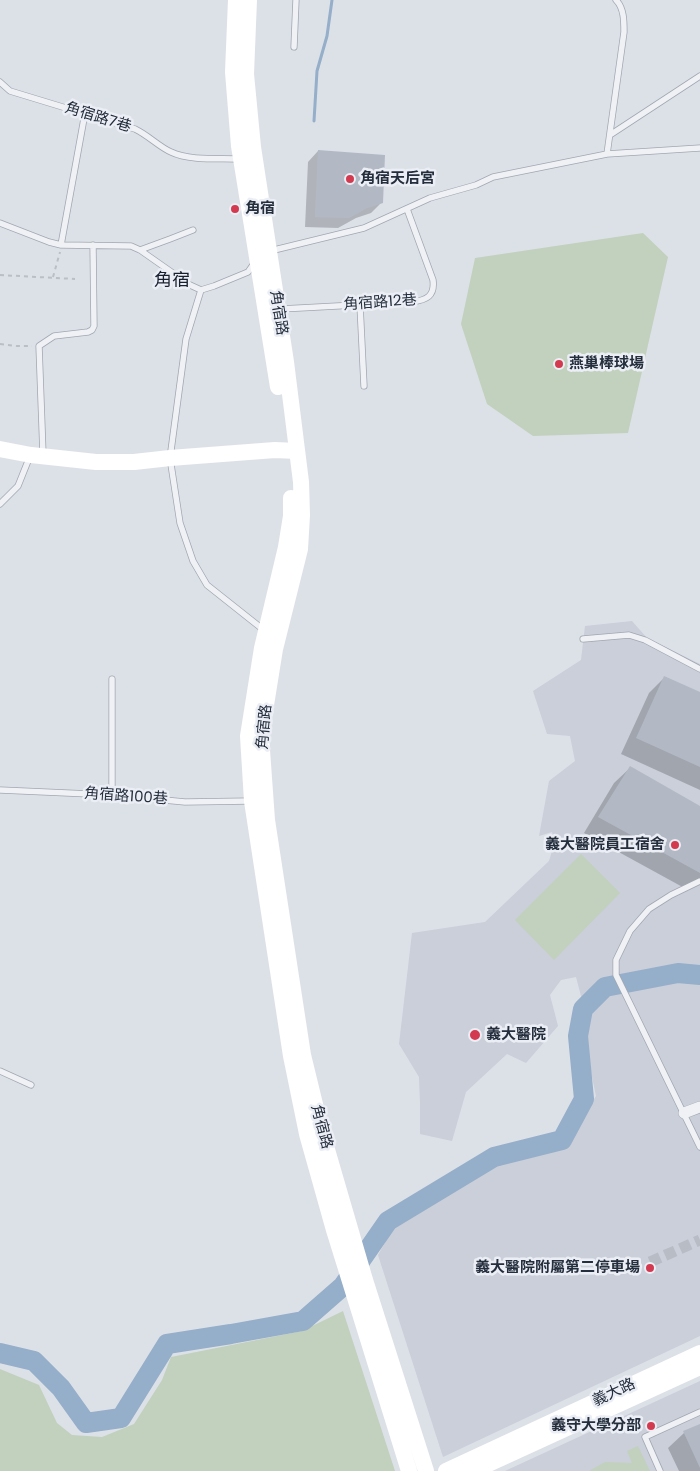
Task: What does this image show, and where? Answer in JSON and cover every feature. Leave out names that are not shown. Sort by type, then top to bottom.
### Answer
[{"type":"main road","name":"角宿路","points":[[236,0],[233,72],[272,310],[292,451],[291,516],[280,574],[261,736],[267,820],[303,1055],[344,1236],[342,1254],[409,1471]]},
{"type":"main road","name":"角宿路","points":[[248,158],[246,74],[249,0]]},
{"type":"main road","points":[[0,449],[96,462],[134,462],[275,450],[292,451]]},
{"type":"main road","name":"角宿路","points":[[272,635],[262,648],[248,736],[252,801],[291,1056],[307,1134],[344,1236],[365,1280],[426,1471]]},
{"type":"main road","name":"義大路","points":[[446,1471],[700,1353]]},
{"type":"main road","name":"義大路","points":[[473,1471],[700,1367]]},
{"type":"street","points":[[684,1113],[700,1107]]},
{"type":"lane","points":[[294,47],[296,0]]},
{"type":"lane","points":[[607,154],[624,32],[623,18],[619,3],[616,0]]},
{"type":"lane","points":[[610,135],[700,76]]},
{"type":"lane","name":"角宿路7巷","points":[[0,82],[10,91],[135,129],[144,133],[170,152],[186,157],[248,158]]},
{"type":"lane","points":[[61,244],[85,113]]},
{"type":"lane","points":[[0,223],[50,242],[61,244],[131,246],[140,250],[190,285],[201,290],[248,272],[263,255],[364,228],[430,198],[493,177],[607,154],[700,148]]},
{"type":"lane","name":"角宿路12巷","points":[[272,310],[421,301],[429,297],[433,291],[433,280],[406,209]]},
{"type":"lane","points":[[140,250],[193,230]]},
{"type":"lane","points":[[0,504],[18,486],[37,455],[39,346],[54,336],[88,332],[94,326],[93,245]]},
{"type":"lane","points":[[201,290],[186,339],[170,458],[180,523],[193,561],[207,585],[272,635]]},
{"type":"lane","points":[[360,305],[364,386]]},
{"type":"lane","points":[[583,640],[629,635],[645,640],[700,669]]},
{"type":"lane","points":[[112,679],[112,795]]},
{"type":"lane","name":"角宿路100巷","points":[[0,790],[112,795],[185,802],[252,801]]},
{"type":"lane","points":[[700,881],[671,895],[649,909],[630,931],[616,960],[616,975],[700,1147]]},
{"type":"lane","points":[[0,1071],[31,1085]]},
{"type":"lane","points":[[660,1471],[645,1437],[700,1412]]},
{"type":"path","points":[[53,278],[61,244]]},
{"type":"path","points":[[0,275],[75,279]]},
{"type":"path","points":[[0,344],[39,346]]},
{"type":"shaded area","name":"義大醫院","points":[[632,621],[647,638],[700,664],[700,1336],[443,1457],[378,1255],[399,1218],[495,1166],[564,1149],[596,1096],[586,1048],[588,1023],[576,977],[561,980],[550,995],[558,1026],[526,1063],[507,1054],[466,1092],[452,1141],[420,1134],[419,1077],[399,1044],[412,933],[485,922],[549,861],[555,841],[552,832],[539,836],[549,781],[575,761],[570,736],[547,734],[533,691],[581,660],[585,626]]},
{"type":"shaded area","name":"義守大學分部","points":[[700,1381],[700,1471],[505,1471]]},
{"type":"green space","name":"燕巢棒球場","points":[[643,233],[668,257],[628,433],[533,436],[487,404],[461,324],[475,258]]},
{"type":"green space","points":[[581,854],[620,893],[554,960],[515,920]]},
{"type":"green space","points":[[343,1311],[395,1471],[0,1471],[0,1369],[39,1385],[57,1423],[72,1435],[102,1437],[134,1424],[162,1380],[171,1357],[302,1331]]},
{"type":"green space","points":[[638,1446],[650,1471],[589,1471],[605,1462],[632,1463],[627,1451]]},
{"type":"building","name":"角宿天后宮","points":[[318,150],[385,155],[383,203],[367,208],[349,218],[315,217]]},
{"type":"building","points":[[664,676],[700,692],[700,767],[636,738]]},
{"type":"building","name":"義大醫院員工宿舍","points":[[630,766],[700,806],[700,873],[598,817]]},
{"type":"building","points":[[700,1424],[700,1468],[683,1431]]},
{"type":"waterway","points":[[314,121],[317,71],[327,36],[332,0]]},
{"type":"waterway","points":[[0,1353],[34,1361],[61,1388],[86,1423],[121,1418],[167,1344],[303,1321],[343,1286],[388,1221],[494,1157],[562,1140],[584,1099],[578,1036],[583,1009],[605,987],[678,973],[700,975]]},
{"type":"tunnel","points":[[650,1262],[700,1240]]},
{"type":"place","name":"角宿天后宮","points":[[350,179]]},
{"type":"place","name":"角宿","points":[[235,209]]},
{"type":"place","name":"燕巢棒球場","points":[[559,364]]},
{"type":"place","name":"義大醫院員工宿舍","points":[[675,845]]},
{"type":"place","name":"義大醫院","points":[[475,1035]]},
{"type":"place","name":"義大醫院附屬第二停車場","points":[[650,1268]]},
{"type":"place","name":"義守大學分部","points":[[651,1426]]},
{"type":"district","name":"角宿","points":[[172,281]]}]
